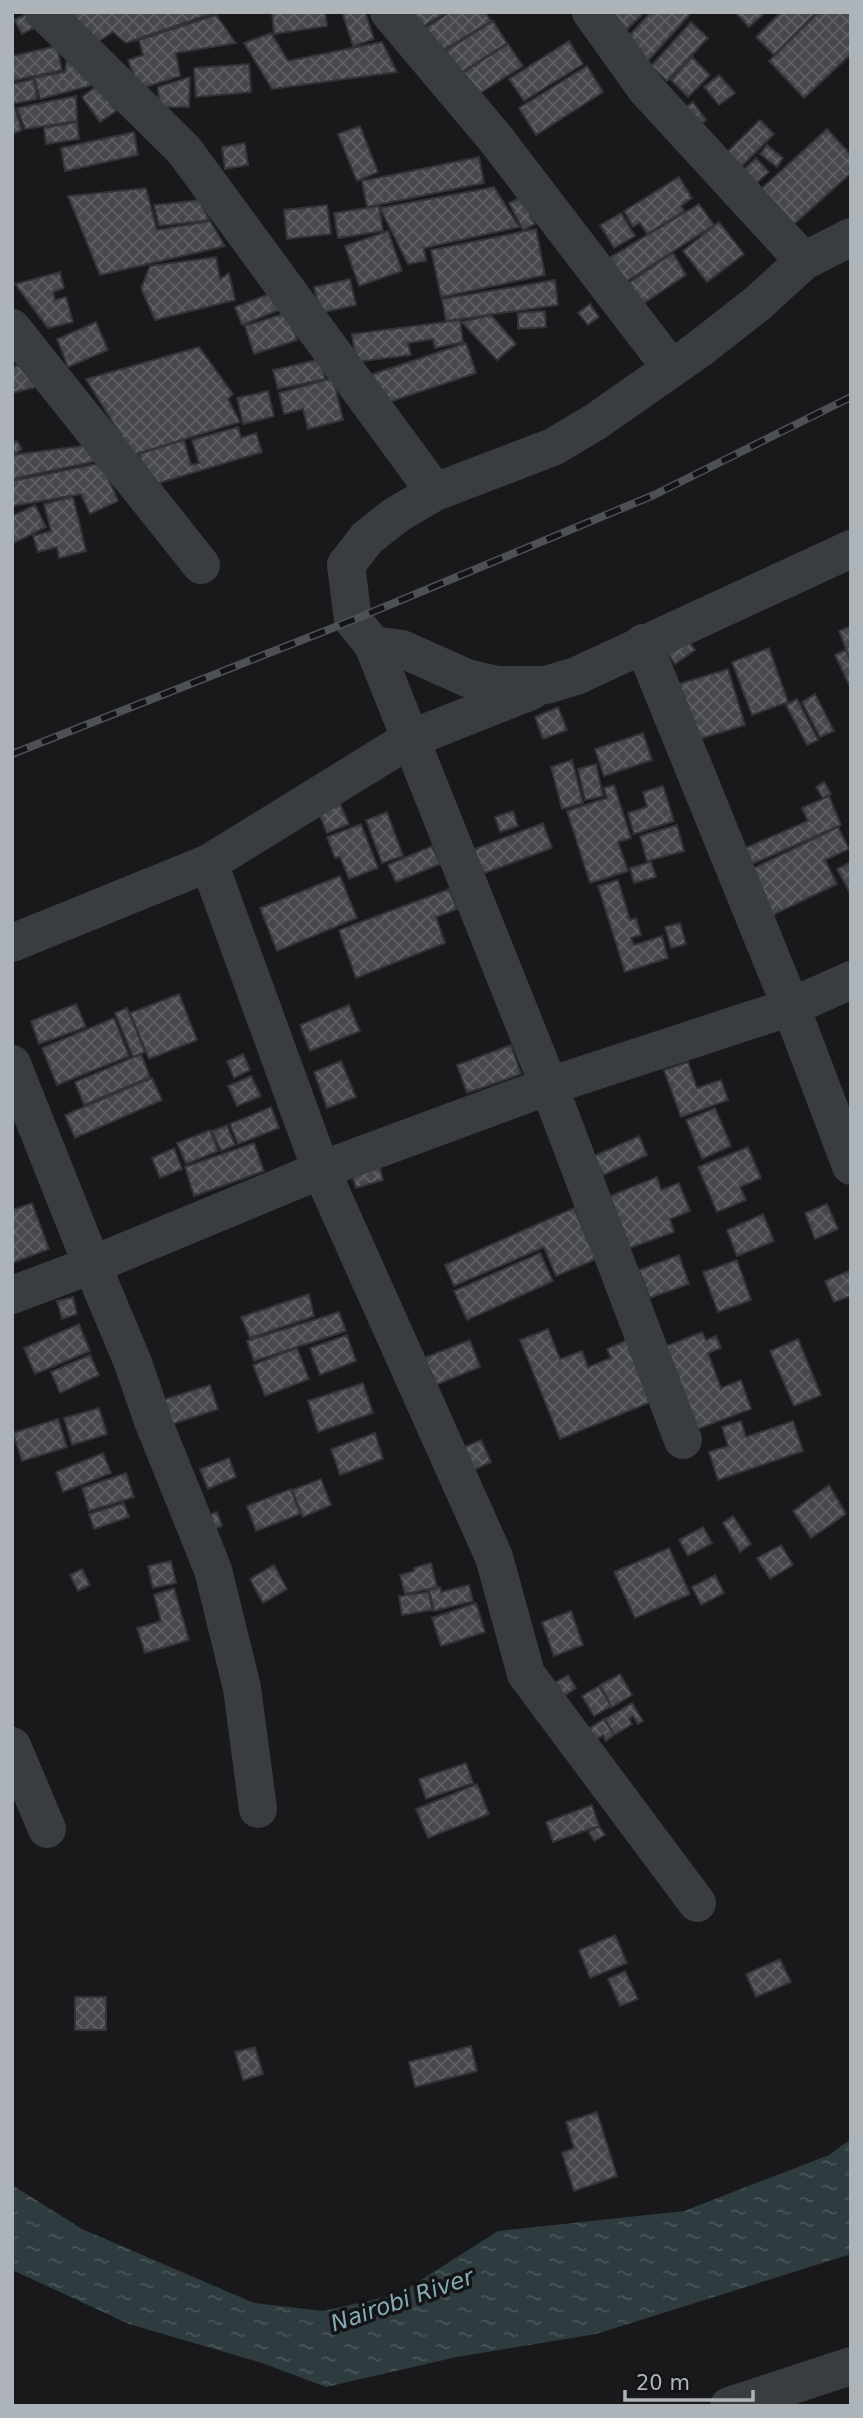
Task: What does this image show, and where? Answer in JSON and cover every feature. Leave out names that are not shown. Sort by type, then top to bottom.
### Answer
[{"type":"street","points":[[44,12],[184,150],[435,492]]},
{"type":"street","points":[[389,12],[495,138],[671,368]]},
{"type":"street","points":[[591,12],[646,89],[804,261]]},
{"type":"street","points":[[683,1440],[549,1086],[373,645],[353,620],[345,565],[367,538],[396,515],[435,492],[553,447],[595,422],[758,303],[804,261],[851,237]]},
{"type":"street","points":[[12,328],[201,565]]},
{"type":"street","points":[[12,943],[209,863],[410,739],[546,685],[576,676],[845,548]]},
{"type":"street","points":[[643,643],[791,1007],[851,1166]]},
{"type":"street","points":[[373,645],[402,649],[467,678],[497,685],[546,685]]},
{"type":"street","points":[[209,863],[321,1170],[494,1557],[526,1674],[697,1903]]},
{"type":"street","points":[[12,1294],[92,1265],[321,1170],[549,1086],[791,1007],[851,979]]},
{"type":"street","points":[[12,1064],[214,1570],[242,1688],[258,1810]]},
{"type":"street","points":[[12,1746],[47,1829]]},
{"type":"street","points":[[729,2406],[851,2366]]},
{"type":"water","name":"Nairobi River","points":[[851,2139],[851,2254],[596,2334],[457,2357],[326,2387],[262,2363],[129,2324],[12,2270],[12,2185],[82,2229],[254,2303],[323,2311],[399,2294],[498,2231],[684,2211],[829,2155]]},
{"type":"building","points":[[68,12],[213,13],[126,43],[113,32],[96,43]]},
{"type":"building","points":[[272,12],[325,12],[327,26],[274,34]]},
{"type":"building","points":[[342,12],[365,12],[374,39],[353,46]]},
{"type":"building","points":[[405,12],[446,12],[416,31]]},
{"type":"building","points":[[450,12],[485,12],[491,21],[432,57],[418,33]]},
{"type":"building","points":[[609,12],[645,12],[626,30]]},
{"type":"building","points":[[651,12],[691,13],[647,62],[624,41]]},
{"type":"building","points":[[735,12],[766,12],[749,27]]},
{"type":"building","points":[[781,12],[817,12],[774,55],[756,37]]},
{"type":"building","points":[[819,12],[851,12],[851,54],[804,98],[769,61]]},
{"type":"building","points":[[26,14],[34,28],[22,34],[14,20]]},
{"type":"building","points":[[216,15],[236,43],[176,53],[180,76],[139,89],[128,60],[143,55],[139,40]]},
{"type":"building","points":[[493,21],[507,43],[453,78],[438,56]]},
{"type":"building","points":[[691,22],[708,38],[667,81],[651,66]]},
{"type":"building","points":[[271,33],[288,61],[382,42],[397,72],[272,89],[244,43]]},
{"type":"building","points":[[569,41],[583,64],[524,101],[509,79]]},
{"type":"building","points":[[508,44],[523,66],[469,100],[455,78]]},
{"type":"building","points":[[57,46],[62,70],[12,81],[12,56]]},
{"type":"building","points":[[68,50],[93,85],[40,99],[34,78],[65,72]]},
{"type":"building","points":[[692,57],[710,75],[688,97],[671,80]]},
{"type":"building","points":[[249,64],[251,92],[196,97],[194,68]]},
{"type":"building","points":[[587,66],[603,92],[536,135],[519,108]]},
{"type":"building","points":[[719,75],[735,93],[719,105],[704,87]]},
{"type":"building","points":[[190,77],[189,107],[159,107],[158,87]]},
{"type":"building","points":[[34,79],[37,99],[12,104],[12,84]]},
{"type":"building","points":[[98,85],[116,111],[100,122],[82,97]]},
{"type":"building","points":[[76,96],[77,121],[25,129],[17,108]]},
{"type":"building","points":[[693,102],[706,120],[693,129],[679,112]]},
{"type":"building","points":[[14,106],[22,130],[12,134],[12,107]]},
{"type":"building","points":[[760,120],[774,134],[736,172],[722,157]]},
{"type":"building","points":[[77,122],[79,139],[46,144],[44,128]]},
{"type":"building","points":[[360,126],[378,172],[357,181],[338,134]]},
{"type":"building","points":[[827,129],[851,155],[851,173],[792,226],[759,191]]},
{"type":"building","points":[[134,132],[138,155],[65,171],[61,148]]},
{"type":"building","points":[[245,143],[248,165],[225,169],[222,147]]},
{"type":"building","points":[[767,145],[783,158],[777,167],[760,154]]},
{"type":"building","points":[[479,157],[484,183],[367,207],[362,181]]},
{"type":"building","points":[[756,158],[769,172],[747,191],[735,178]]},
{"type":"building","points":[[679,177],[692,198],[681,206],[684,211],[647,234],[640,223],[633,227],[624,211]]},
{"type":"building","points":[[494,187],[519,227],[424,248],[426,261],[408,264],[380,208]]},
{"type":"building","points":[[146,188],[157,230],[210,221],[225,246],[100,275],[68,196]]},
{"type":"building","points":[[522,197],[535,224],[523,230],[509,203]]},
{"type":"building","points":[[200,200],[209,220],[159,226],[154,205]]},
{"type":"building","points":[[699,204],[714,225],[619,286],[604,261]]},
{"type":"building","points":[[327,205],[331,234],[287,239],[284,210]]},
{"type":"building","points":[[379,206],[383,231],[338,238],[334,213]]},
{"type":"building","points":[[621,213],[635,236],[614,248],[600,225]]},
{"type":"building","points":[[719,222],[744,254],[707,282],[683,251]]},
{"type":"building","points":[[536,229],[545,275],[441,297],[431,250]]},
{"type":"building","points":[[388,231],[402,271],[359,286],[345,246]]},
{"type":"building","points":[[673,253],[686,275],[638,307],[624,286]]},
{"type":"building","points":[[216,257],[220,279],[229,273],[235,300],[155,320],[141,288],[150,266]]},
{"type":"building","points":[[60,272],[64,288],[53,292],[55,300],[66,297],[73,322],[48,328],[15,284]]},
{"type":"building","points":[[350,279],[356,305],[320,313],[314,287]]},
{"type":"building","points":[[555,280],[558,305],[446,321],[442,299]]},
{"type":"building","points":[[272,293],[279,310],[242,325],[235,307]]},
{"type":"building","points":[[590,304],[599,317],[588,325],[578,313]]},
{"type":"building","points":[[545,311],[546,327],[518,329],[518,313]]},
{"type":"building","points":[[289,312],[297,340],[254,354],[245,326]]},
{"type":"building","points":[[491,315],[516,344],[497,360],[462,322]]},
{"type":"building","points":[[460,320],[463,342],[435,348],[433,339],[408,343],[411,355],[356,362],[352,334]]},
{"type":"building","points":[[96,322],[108,350],[68,367],[57,339]]},
{"type":"building","points":[[466,343],[476,373],[380,405],[370,375]]},
{"type":"building","points":[[199,347],[233,394],[228,399],[240,422],[133,455],[86,379]]},
{"type":"building","points":[[321,359],[325,379],[278,389],[273,370]]},
{"type":"building","points":[[31,362],[49,384],[12,393],[12,367]]},
{"type":"building","points":[[333,378],[343,420],[308,429],[303,409],[284,414],[279,393]]},
{"type":"building","points":[[268,391],[274,416],[243,424],[237,398]]},
{"type":"building","points":[[238,427],[241,438],[256,433],[262,452],[149,486],[139,454],[184,440],[191,465],[199,463],[192,440]]},
{"type":"building","points":[[17,441],[22,449],[14,454],[12,443]]},
{"type":"building","points":[[89,445],[96,461],[12,479],[12,455]]},
{"type":"building","points":[[102,463],[118,501],[90,514],[81,494],[12,506],[12,481]]},
{"type":"building","points":[[73,497],[86,551],[59,558],[57,547],[38,552],[33,536],[51,531],[44,504]]},
{"type":"building","points":[[35,505],[46,527],[12,544],[12,516]]},
{"type":"building","points":[[851,626],[851,656],[849,657],[839,631]]},
{"type":"building","points":[[681,630],[695,650],[675,664],[662,644]]},
{"type":"building","points":[[769,648],[788,702],[752,715],[732,662]]},
{"type":"building","points":[[845,650],[851,658],[851,689],[835,655]]},
{"type":"building","points":[[728,669],[745,725],[696,740],[679,684]]},
{"type":"building","points":[[815,694],[834,731],[820,737],[802,702]]},
{"type":"building","points":[[797,699],[818,740],[807,745],[786,705]]},
{"type":"building","points":[[558,707],[567,730],[543,739],[535,717]]},
{"type":"building","points":[[643,733],[652,760],[604,776],[595,749]]},
{"type":"building","points":[[572,760],[583,803],[562,809],[551,767]]},
{"type":"building","points":[[596,764],[603,796],[585,800],[578,769]]},
{"type":"building","points":[[824,782],[831,794],[823,798],[816,787]]},
{"type":"building","points":[[614,785],[631,838],[618,842],[628,871],[590,883],[567,811],[607,798],[604,788]]},
{"type":"building","points":[[663,786],[674,821],[634,834],[628,813],[647,807],[643,792]]},
{"type":"building","points":[[829,796],[841,825],[752,864],[745,848],[808,821],[802,808]]},
{"type":"building","points":[[340,804],[349,824],[327,833],[319,814]]},
{"type":"building","points":[[513,811],[518,826],[500,832],[495,817]]},
{"type":"building","points":[[387,812],[403,856],[382,863],[366,820]]},
{"type":"building","points":[[543,823],[552,848],[474,877],[464,853]]},
{"type":"building","points":[[361,824],[378,868],[349,879],[340,857],[335,858],[327,837]]},
{"type":"building","points":[[677,825],[684,851],[647,861],[640,836]]},
{"type":"building","points":[[838,827],[849,849],[825,860],[837,884],[773,915],[750,870]]},
{"type":"building","points":[[432,846],[440,864],[396,882],[388,865]]},
{"type":"building","points":[[651,862],[656,877],[634,883],[630,868]]},
{"type":"building","points":[[851,862],[851,895],[837,869]]},
{"type":"building","points":[[340,876],[357,918],[277,951],[260,908]]},
{"type":"building","points":[[618,880],[630,920],[636,918],[641,935],[631,938],[634,945],[662,936],[668,958],[625,972],[598,886]]},
{"type":"building","points":[[449,889],[457,909],[436,917],[445,943],[356,978],[339,930]]},
{"type":"building","points":[[680,923],[686,944],[671,948],[665,927]]},
{"type":"building","points":[[179,994],[197,1040],[149,1059],[130,1013]]},
{"type":"building","points":[[76,1004],[86,1027],[39,1044],[31,1021]]},
{"type":"building","points":[[349,1005],[360,1031],[310,1051],[300,1025]]},
{"type":"building","points":[[127,1008],[145,1052],[133,1057],[115,1013]]},
{"type":"building","points":[[114,1018],[129,1056],[57,1085],[42,1048]]},
{"type":"building","points":[[511,1045],[521,1074],[467,1093],[457,1065]]},
{"type":"building","points":[[141,1054],[150,1077],[84,1105],[75,1082]]},
{"type":"building","points":[[243,1054],[250,1070],[234,1078],[227,1061]]},
{"type":"building","points":[[341,1061],[356,1097],[327,1108],[314,1072]]},
{"type":"building","points":[[688,1062],[697,1088],[721,1080],[728,1100],[681,1117],[664,1070]]},
{"type":"building","points":[[251,1076],[261,1096],[237,1106],[228,1086]]},
{"type":"building","points":[[152,1078],[162,1100],[75,1138],[65,1115]]},
{"type":"building","points":[[271,1107],[279,1128],[238,1144],[230,1124]]},
{"type":"building","points":[[715,1108],[731,1146],[702,1159],[686,1120]]},
{"type":"building","points":[[227,1125],[235,1145],[221,1151],[212,1131]]},
{"type":"building","points":[[210,1130],[218,1151],[186,1164],[177,1143]]},
{"type":"building","points":[[639,1136],[647,1155],[603,1175],[594,1156]]},
{"type":"building","points":[[254,1143],[264,1171],[194,1196],[185,1167]]},
{"type":"building","points":[[748,1147],[761,1178],[740,1187],[746,1200],[717,1212],[698,1167]]},
{"type":"building","points":[[174,1148],[182,1169],[160,1178],[152,1158]]},
{"type":"building","points":[[379,1164],[383,1180],[356,1188],[351,1172]]},
{"type":"building","points":[[657,1177],[661,1190],[679,1183],[690,1211],[670,1219],[674,1232],[630,1248],[610,1196]]},
{"type":"building","points":[[32,1203],[49,1249],[12,1263],[12,1210]]},
{"type":"building","points":[[827,1204],[838,1229],[815,1239],[805,1213]]},
{"type":"building","points":[[574,1208],[596,1259],[556,1276],[544,1247],[454,1286],[445,1265]]},
{"type":"building","points":[[763,1214],[774,1241],[737,1256],[727,1230]]},
{"type":"building","points":[[540,1253],[553,1281],[467,1320],[454,1291]]},
{"type":"building","points":[[679,1255],[689,1284],[650,1298],[639,1270]]},
{"type":"building","points":[[737,1260],[751,1300],[718,1312],[703,1272]]},
{"type":"building","points":[[851,1270],[851,1296],[834,1302],[825,1281]]},
{"type":"building","points":[[309,1294],[314,1316],[250,1338],[241,1317]]},
{"type":"building","points":[[73,1297],[77,1314],[62,1319],[57,1301]]},
{"type":"building","points":[[339,1312],[346,1331],[254,1361],[247,1341]]},
{"type":"building","points":[[79,1324],[90,1351],[35,1374],[24,1348]]},
{"type":"building","points":[[548,1329],[560,1359],[582,1351],[588,1367],[611,1358],[607,1349],[627,1340],[651,1402],[560,1439],[520,1340]]},
{"type":"building","points":[[702,1332],[706,1340],[716,1336],[721,1348],[708,1353],[721,1388],[741,1380],[751,1409],[695,1430],[664,1347]]},
{"type":"building","points":[[347,1335],[356,1361],[320,1375],[310,1348]]},
{"type":"building","points":[[798,1339],[821,1395],[794,1406],[770,1351]]},
{"type":"building","points":[[470,1340],[480,1367],[431,1387],[421,1359]]},
{"type":"building","points":[[297,1348],[309,1379],[265,1396],[253,1365]]},
{"type":"building","points":[[90,1355],[99,1375],[60,1393],[51,1372]]},
{"type":"building","points":[[363,1383],[373,1413],[318,1432],[308,1401]]},
{"type":"building","points":[[210,1385],[218,1409],[167,1426],[159,1401]]},
{"type":"building","points":[[99,1408],[107,1434],[72,1445],[64,1418]]},
{"type":"building","points":[[58,1419],[67,1447],[22,1461],[13,1433]]},
{"type":"building","points":[[741,1421],[746,1437],[793,1421],[803,1451],[718,1480],[709,1452],[728,1446],[722,1427]]},
{"type":"building","points":[[375,1433],[383,1459],[340,1475],[331,1449]]},
{"type":"building","points":[[481,1440],[491,1462],[469,1472],[460,1449]]},
{"type":"building","points":[[103,1453],[111,1473],[63,1492],[56,1472]]},
{"type":"building","points":[[229,1458],[236,1477],[208,1489],[200,1469]]},
{"type":"building","points":[[126,1473],[134,1497],[89,1511],[82,1488]]},
{"type":"building","points":[[321,1479],[331,1505],[303,1517],[292,1490]]},
{"type":"building","points":[[829,1485],[846,1514],[811,1538],[793,1511]]},
{"type":"building","points":[[291,1489],[300,1514],[256,1531],[247,1506]]},
{"type":"building","points":[[124,1503],[129,1517],[94,1529],[89,1514]]},
{"type":"building","points":[[217,1512],[222,1526],[204,1533],[199,1519]]},
{"type":"building","points":[[733,1516],[751,1544],[740,1552],[723,1523]]},
{"type":"building","points":[[703,1527],[712,1543],[688,1556],[679,1540]]},
{"type":"building","points":[[781,1545],[793,1565],[770,1579],[757,1558]]},
{"type":"building","points":[[669,1548],[690,1594],[635,1618],[614,1572]]},
{"type":"building","points":[[171,1561],[176,1583],[153,1588],[148,1566]]},
{"type":"building","points":[[431,1563],[437,1587],[405,1594],[400,1575]]},
{"type":"building","points":[[274,1565],[287,1589],[263,1603],[250,1579]]},
{"type":"building","points":[[82,1569],[90,1585],[78,1591],[70,1575]]},
{"type":"building","points":[[715,1575],[724,1593],[701,1605],[692,1587]]},
{"type":"building","points":[[469,1585],[473,1601],[434,1611],[429,1590],[440,1587],[441,1592]]},
{"type":"building","points":[[174,1588],[189,1640],[145,1653],[137,1628],[161,1621],[154,1595]]},
{"type":"building","points":[[429,1592],[432,1610],[402,1615],[399,1596]]},
{"type":"building","points":[[476,1603],[485,1632],[441,1646],[432,1618]]},
{"type":"building","points":[[571,1611],[583,1645],[554,1656],[542,1622]]},
{"type":"building","points":[[620,1674],[632,1695],[612,1707],[600,1685]]},
{"type":"building","points":[[568,1675],[576,1688],[564,1696],[556,1682]]},
{"type":"building","points":[[599,1686],[611,1706],[594,1716],[582,1696]]},
{"type":"building","points":[[632,1703],[643,1721],[638,1724],[633,1716],[629,1719],[632,1724],[614,1735],[605,1719]]},
{"type":"building","points":[[604,1719],[614,1735],[606,1741],[603,1735],[594,1741],[587,1730]]},
{"type":"building","points":[[466,1763],[473,1783],[426,1799],[419,1779]]},
{"type":"building","points":[[477,1784],[489,1814],[428,1838],[416,1809]]},
{"type":"building","points":[[592,1805],[599,1826],[553,1842],[546,1822]]},
{"type":"building","points":[[599,1826],[605,1835],[594,1841],[589,1832]]},
{"type":"building","points":[[615,1935],[627,1963],[590,1978],[579,1950]]},
{"type":"building","points":[[780,1959],[791,1982],[756,1997],[746,1974]]},
{"type":"building","points":[[625,1971],[638,1999],[620,2006],[608,1979]]},
{"type":"building","points":[[75,1997],[106,1997],[106,2030],[75,2030]]},
{"type":"building","points":[[471,2046],[477,2071],[415,2087],[409,2062]]},
{"type":"building","points":[[255,2047],[263,2074],[243,2080],[235,2052]]},
{"type":"building","points":[[597,2112],[617,2176],[574,2191],[562,2153],[574,2148],[566,2122]]},
{"type":"railway","points":[[12,754],[353,620],[654,495],[851,397]]}]
